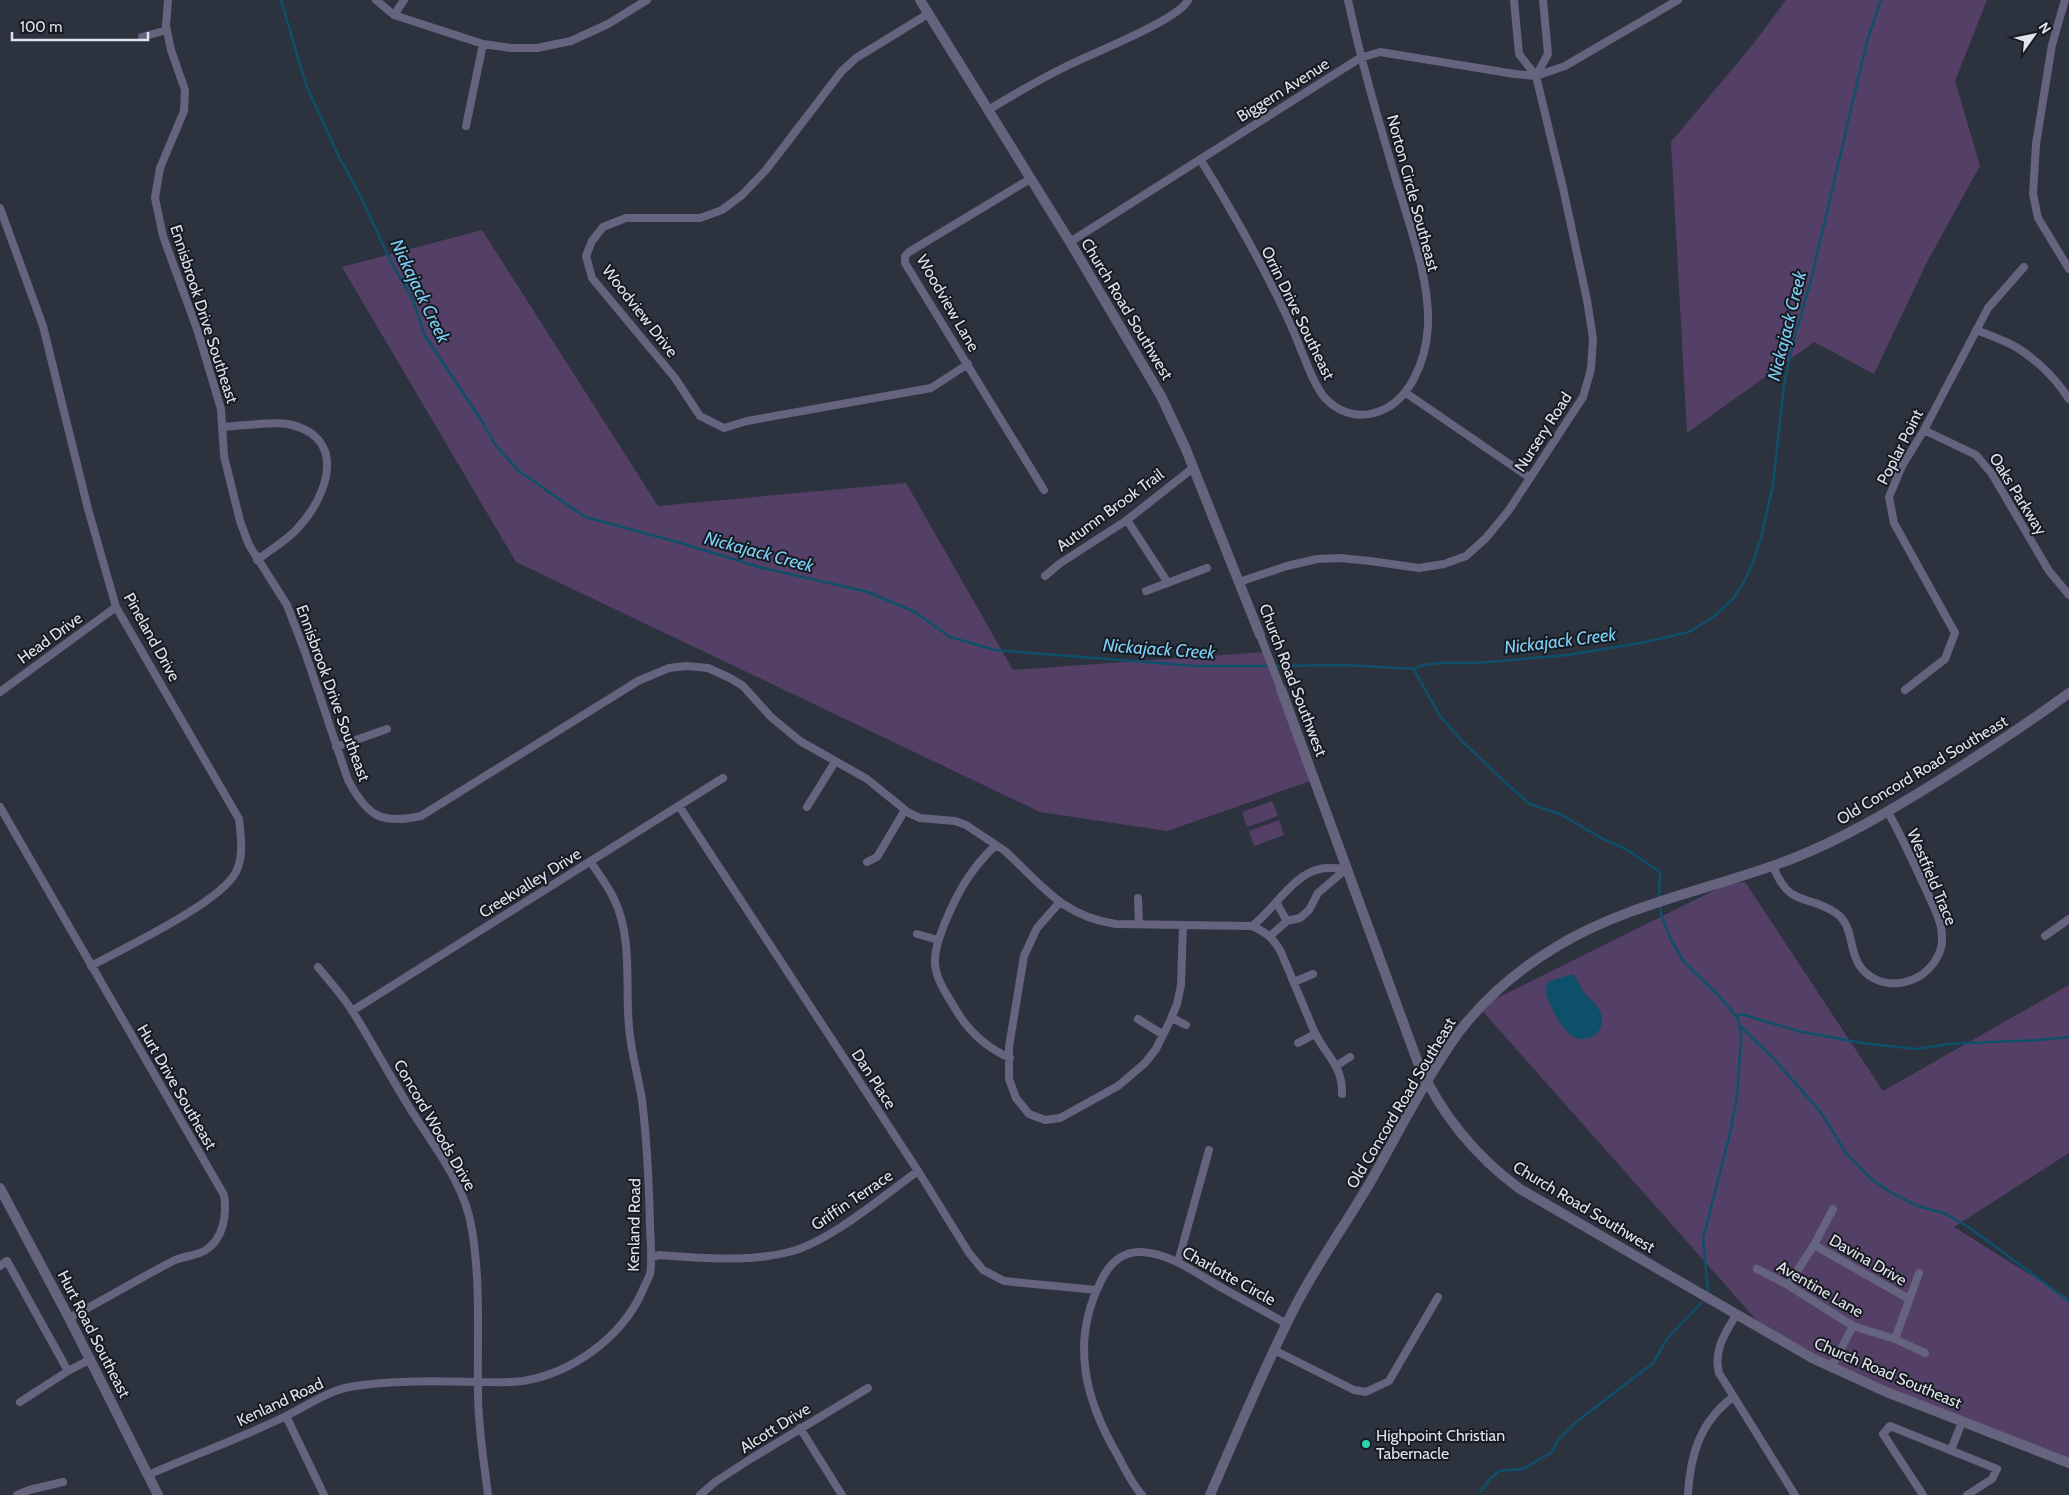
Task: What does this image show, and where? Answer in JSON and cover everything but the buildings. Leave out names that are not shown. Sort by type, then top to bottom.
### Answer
[{"type":"street","name":"Ennisbrook Drive Southeast","points":[[168,0],[167,30],[171,50],[185,90],[184,111],[160,168],[154,198],[163,236],[198,332],[221,409],[224,456],[240,521],[257,560],[287,605],[305,652],[348,780],[358,799],[380,817],[393,820],[421,816],[638,682],[669,668],[708,668],[730,678],[743,686],[771,717],[800,741],[835,762]]},
{"type":"street","points":[[376,0],[394,15],[484,44],[511,48],[537,48],[571,41],[608,24],[647,0]]},
{"type":"street","points":[[394,15],[404,0]]},
{"type":"street","name":"Church Road Southwest","points":[[920,0],[1070,242],[1161,396],[1193,468],[1281,689],[1410,1044],[1427,1084],[1449,1118],[1472,1146],[1508,1180],[1520,1189],[1702,1295]]},
{"type":"street","points":[[988,110],[1058,70],[1108,48],[1173,15],[1185,6],[1188,0]]},
{"type":"street","name":"Norton Circle Southeast","points":[[1348,0],[1360,58],[1407,217],[1426,292],[1428,325],[1426,343],[1418,367],[1406,392]]},
{"type":"street","points":[[1514,0],[1519,54],[1536,76]]},
{"type":"street","points":[[1536,76],[1548,54],[1543,0]]},
{"type":"street","points":[[1536,76],[1565,66],[1678,0]]},
{"type":"street","points":[[2065,0],[2052,44],[2036,144],[2033,194],[2038,218],[2069,269]]},
{"type":"street","name":"Woodview Drive","points":[[928,14],[856,58],[841,72],[766,170],[742,195],[722,210],[700,218],[626,218],[604,227],[592,240],[586,256],[592,278],[675,378],[700,416],[724,428],[747,421],[931,388],[968,364]]},
{"type":"street","points":[[142,37],[167,30]]},
{"type":"street","points":[[466,126],[484,44]]},
{"type":"street","name":"Biggern Avenue","points":[[1070,242],[1360,58],[1380,52],[1506,73],[1536,76]]},
{"type":"street","name":"Nursery Road","points":[[1239,582],[1287,566],[1316,559],[1340,558],[1419,568],[1444,564],[1466,556],[1486,538],[1509,510],[1582,397],[1591,369],[1593,338],[1573,235],[1536,76]]},
{"type":"street","name":"Orrin Drive Southeast","points":[[1200,158],[1275,292],[1324,397],[1339,410],[1366,415],[1384,410],[1406,392]]},
{"type":"street","name":"Woodview Lane","points":[[1030,179],[905,256],[909,270],[1044,490]]},
{"type":"street","name":"Pineland Drive","points":[[0,208],[43,326],[88,509],[116,606],[239,820],[241,857],[236,873],[225,887],[190,911],[91,966]]},
{"type":"street","name":"Poplar Point","points":[[1905,690],[1945,659],[1955,633],[1894,523],[1890,496],[1902,466],[1924,430],[1988,308],[2024,267]]},
{"type":"street","points":[[1976,330],[2016,347],[2048,373],[2059,384],[2069,399]]},
{"type":"street","points":[[1406,392],[1530,478]]},
{"type":"street","points":[[223,427],[287,423],[309,431],[324,449],[328,463],[321,494],[309,515],[296,530],[257,560]]},
{"type":"street","name":"Oaks Parkway","points":[[1924,430],[1976,455],[1992,474],[2049,571],[2069,595]]},
{"type":"street","name":"Autumn Brook Trail","points":[[1044,576],[1059,564],[1127,520],[1193,468]]},
{"type":"street","points":[[1127,520],[1168,583]]},
{"type":"street","points":[[1146,591],[1206,568]]},
{"type":"street","name":"Head Drive","points":[[0,692],[116,606]]},
{"type":"street","name":"Old Concord Road Southeast","points":[[1214,1494],[1274,1350],[1310,1279],[1367,1188],[1458,1034],[1487,1000],[1537,959],[1570,938],[1600,924],[1640,909],[1773,866],[1835,840],[1888,812],[1983,754],[2069,693]]},
{"type":"street","points":[[336,747],[387,729]]},
{"type":"street","points":[[807,807],[835,762],[867,779],[905,810],[920,818],[955,821],[966,825],[996,845],[1059,903],[1073,912],[1100,922],[1183,926],[1252,926],[1270,936],[1281,952],[1315,1034],[1336,1066],[1342,1081],[1342,1094]]},
{"type":"street","name":"Creekvalley Drive","points":[[352,1011],[723,778]]},
{"type":"street","name":"Dan Place","points":[[679,806],[970,1253],[983,1270],[1004,1281],[1096,1290]]},
{"type":"street","name":"Hurt Drive Southeast","points":[[0,807],[224,1195],[226,1207],[224,1224],[218,1236],[206,1250],[176,1260],[69,1318]]},
{"type":"street","points":[[867,862],[876,857],[905,810]]},
{"type":"street","name":"Westfield Trace","points":[[1773,866],[1783,887],[1792,894],[1837,913],[1846,923],[1851,934],[1850,945],[1862,969],[1873,978],[1885,983],[1899,984],[1912,980],[1924,974],[1937,958],[1943,939],[1941,925],[1914,862],[1888,812]]},
{"type":"street","points":[[996,845],[969,874],[955,900],[938,940],[935,964],[937,975],[946,994],[961,1018],[994,1051],[1010,1058]]},
{"type":"street","name":"Kenland Road","points":[[148,1475],[286,1416],[313,1401],[347,1388],[369,1385],[524,1380],[555,1372],[580,1360],[605,1341],[622,1323],[638,1300],[650,1275],[649,1172],[640,1086],[633,1061],[627,1002],[627,958],[622,921],[614,899],[590,861]]},
{"type":"street","points":[[1252,926],[1264,917],[1276,902],[1300,879],[1320,869],[1347,868]]},
{"type":"street","points":[[1270,936],[1287,921],[1300,918],[1309,910],[1318,893],[1347,868]]},
{"type":"street","points":[[1138,898],[1139,924]]},
{"type":"street","points":[[1276,902],[1287,921]]},
{"type":"street","points":[[1059,903],[1037,928],[1024,956],[1009,1047],[1010,1079],[1016,1098],[1022,1107],[1037,1118],[1053,1120],[1060,1118],[1118,1086],[1132,1076],[1156,1049],[1162,1034],[1172,1018],[1181,985],[1183,926]]},
{"type":"street","points":[[2044,936],[2069,919]]},
{"type":"street","points":[[917,934],[938,940]]},
{"type":"street","name":"Concord Woods Drive","points":[[318,967],[352,1011],[442,1158],[467,1207],[476,1268],[478,1393],[488,1495]]},
{"type":"street","points":[[1294,982],[1313,974]]},
{"type":"street","points":[[1172,1018],[1186,1025]]},
{"type":"street","points":[[1138,1019],[1162,1034]]},
{"type":"street","points":[[1298,1043],[1315,1034]]},
{"type":"street","points":[[1336,1066],[1350,1057]]},
{"type":"street","points":[[1178,1262],[1209,1150]]},
{"type":"street","name":"Griffin Terrace","points":[[651,1258],[660,1255],[726,1259],[765,1256],[794,1251],[827,1236],[918,1171]]},
{"type":"street","name":"Hurt Road Southeast","points":[[0,1188],[69,1318],[158,1495]]},
{"type":"street","points":[[1788,1285],[1814,1245],[1833,1209]]},
{"type":"street","name":"Davina Drive","points":[[1814,1245],[1909,1299]]},
{"type":"street","name":"Charlotte Circle","points":[[1142,1495],[1113,1448],[1098,1419],[1084,1369],[1086,1318],[1096,1290],[1108,1269],[1121,1256],[1141,1252],[1178,1262],[1222,1289],[1287,1324]]},
{"type":"street","points":[[0,1266],[7,1261],[68,1371]]},
{"type":"street","name":"Aventine Lane","points":[[1757,1269],[1788,1285],[1854,1326],[1895,1339],[1925,1353]]},
{"type":"street","points":[[1895,1339],[1919,1274]]},
{"type":"street","name":"Church Road Southeast","points":[[1702,1295],[1831,1368],[1884,1391],[2069,1463]]},
{"type":"street","points":[[1274,1350],[1354,1390],[1366,1392],[1389,1381],[1438,1297]]},
{"type":"street","points":[[1736,1315],[1722,1339],[1717,1354],[1719,1373],[1795,1495]]},
{"type":"street","points":[[1831,1368],[1854,1326]]},
{"type":"street","points":[[20,1402],[90,1359]]},
{"type":"street","name":"Alcott Drive","points":[[700,1495],[715,1482],[800,1428],[868,1388]]},
{"type":"street","points":[[1688,1495],[1697,1440],[1717,1410],[1733,1397]]},
{"type":"street","points":[[286,1416],[324,1495]]},
{"type":"street","points":[[1951,1450],[1962,1422]]},
{"type":"street","points":[[1923,1495],[1882,1434],[1890,1426],[1997,1469],[1992,1479],[1967,1495]]},
{"type":"street","points":[[800,1428],[842,1495]]},
{"type":"street","points":[[17,1495],[63,1482]]},
{"type":"shaded area","points":[[1786,0],[1987,0],[1955,81],[1980,166],[1927,262],[1874,374],[1814,342],[1687,433],[1671,142],[1754,43]]},
{"type":"shaded area","points":[[482,230],[658,506],[906,483],[1013,670],[1266,652],[1319,778],[1167,831],[1040,812],[516,562],[342,267]]},
{"type":"shaded area","points":[[1272,801],[1278,816],[1247,827],[1242,812]]},
{"type":"shaded area","points":[[1279,820],[1284,835],[1254,846],[1249,831]]},
{"type":"shaded area","points":[[1745,882],[1883,1091],[2069,985],[2069,1153],[1954,1227],[2069,1299],[2069,1468],[1867,1384],[1760,1324],[1479,1007],[1729,883]]},
{"type":"water","points":[[1573,974],[1583,991],[1601,1014],[1602,1020],[1599,1031],[1589,1038],[1576,1038],[1565,1030],[1556,1016],[1546,993],[1545,987],[1550,981]]},
{"type":"waterway","name":"Nickajack Creek","points":[[281,0],[306,85],[391,262],[413,300],[425,336],[496,446],[519,471],[585,517],[681,543],[759,567],[868,592],[915,612],[950,637],[995,650],[1196,666],[1269,666]]},
{"type":"waterway","name":"Nickajack Creek","points":[[1275,666],[1344,665],[1416,669],[1419,666],[1438,663],[1477,663],[1568,655],[1646,642],[1689,632],[1712,618],[1731,601],[1744,582],[1761,538],[1773,485],[1784,385],[1793,343],[1811,280],[1867,41],[1881,0]]},
{"type":"waterway","points":[[1413,668],[1440,716],[1461,740],[1530,804],[1560,814],[1603,839],[1626,849],[1660,872],[1659,899]]},
{"type":"waterway","points":[[1660,905],[1661,914],[1670,938],[1684,962],[1717,994],[1737,1017],[1740,1026],[1741,1040],[1737,1096],[1730,1133],[1703,1239],[1708,1291]]},
{"type":"waterway","points":[[1737,1017],[1741,1014],[1798,1031],[1862,1043],[1916,1049],[1949,1044],[2069,1037]]},
{"type":"waterway","points":[[1741,1027],[1771,1056],[1820,1111],[1846,1153],[1871,1179],[1892,1193],[1918,1206],[1946,1214],[1970,1228],[2069,1301]]},
{"type":"waterway","points":[[1481,1491],[1499,1471],[1523,1469],[1552,1452],[1557,1441],[1575,1423],[1653,1363],[1667,1339],[1701,1303]]},
{"type":"place","name":"Highpoint Christian Tabernacle","points":[[1366,1444]]}]
